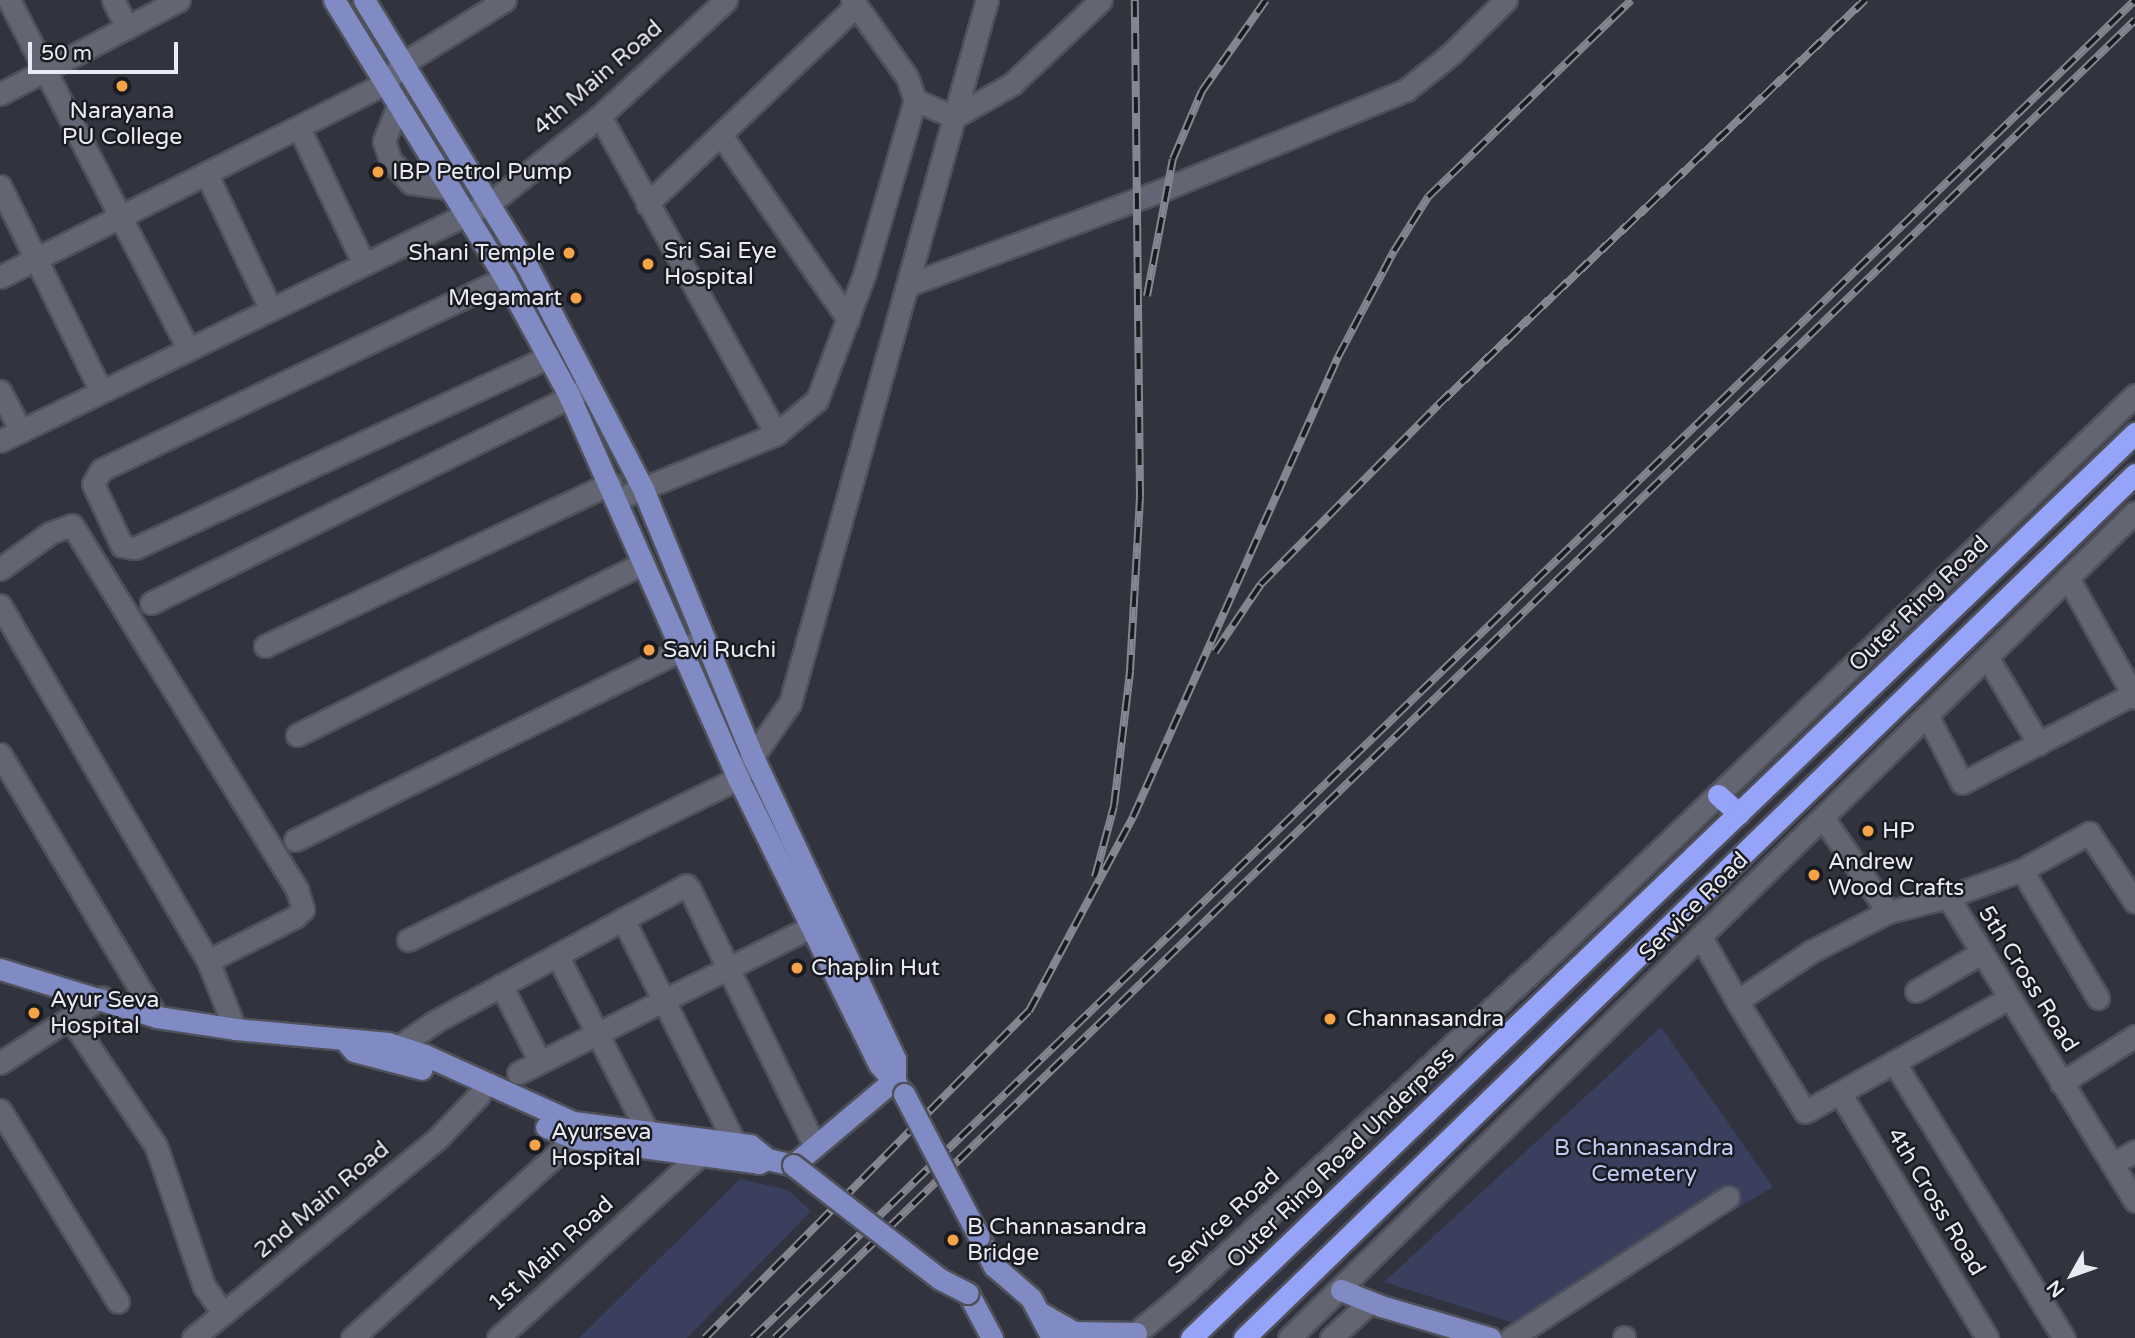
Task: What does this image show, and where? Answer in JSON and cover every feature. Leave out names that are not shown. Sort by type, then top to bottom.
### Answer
[{"type":"highway","name":"Outer Ring Road","points":[[1739,814],[2135,433]]},
{"type":"highway","points":[[1244,1338],[2135,474]]},
{"type":"highway","points":[[1718,795],[1739,814]]},
{"type":"highway","name":"Outer Ring Road Underpass","points":[[1191,1338],[1739,814]]},
{"type":"main road","points":[[334,0],[505,278],[569,395],[614,491],[738,778],[879,1063],[994,1266],[1015,1282],[1039,1312],[1052,1338]]},
{"type":"main road","points":[[364,0],[490,203],[591,386],[643,489],[752,757],[895,1059],[893,1088]]},
{"type":"main road","points":[[0,969],[102,997],[157,1017],[344,1041],[353,1037],[398,1047],[573,1122],[646,1129],[750,1145],[781,1162],[940,1279],[968,1293],[981,1311],[992,1338]]},
{"type":"main road","points":[[344,1041],[354,1051],[416,1066],[575,1138],[702,1153],[759,1163],[781,1162],[893,1088]]},
{"type":"main road","points":[[781,1162],[864,1094],[893,1088]]},
{"type":"main road","points":[[1341,1290],[1370,1303],[1490,1338]]},
{"type":"main road","points":[[981,1311],[987,1338]]},
{"type":"main road","points":[[1039,1312],[1074,1332],[1133,1335]]},
{"type":"street","points":[[9,0],[188,348]]},
{"type":"street","points":[[113,0],[127,28]]},
{"type":"street","points":[[0,94],[179,0]]},
{"type":"street","points":[[0,277],[386,83],[402,64],[505,0]]},
{"type":"street","name":"4th Main Road","points":[[0,441],[363,261],[465,212],[490,203],[600,116],[726,0]]},
{"type":"street","points":[[408,940],[738,778],[790,703],[987,0]]},
{"type":"street","points":[[954,117],[1012,84],[1101,0]]},
{"type":"street","points":[[908,285],[1167,188],[1406,90],[1451,54],[1506,0]]},
{"type":"street","points":[[265,646],[614,491],[643,489],[776,435],[817,400],[848,319],[915,100],[907,77],[854,3],[647,204]]},
{"type":"street","points":[[915,100],[954,117]]},
{"type":"street","points":[[398,106],[384,141],[390,160],[411,183],[448,188]]},
{"type":"street","points":[[600,116],[776,435]]},
{"type":"street","points":[[299,128],[363,261]]},
{"type":"street","points":[[721,135],[848,319]]},
{"type":"street","points":[[206,173],[270,307]]},
{"type":"street","points":[[0,186],[101,391]]},
{"type":"street","points":[[505,278],[101,470],[93,484],[122,545],[135,548],[549,357]]},
{"type":"street","points":[[150,603],[591,386]]},
{"type":"street","points":[[0,391],[20,431]]},
{"type":"street","name":"Service Road","points":[[1133,1335],[1718,795],[2135,395]]},
{"type":"street","name":"Service Road","points":[[1289,1338],[2135,512]]},
{"type":"street","points":[[0,569],[50,533],[72,525],[297,890],[303,909],[295,917],[208,961]]},
{"type":"street","points":[[296,735],[643,563]]},
{"type":"street","points":[[1927,715],[1962,782],[2134,695],[2068,578]]},
{"type":"street","points":[[0,605],[208,961],[235,1029]]},
{"type":"street","points":[[295,841],[704,639]]},
{"type":"street","points":[[1987,657],[2039,744]]},
{"type":"street","points":[[0,754],[109,930],[157,1017]]},
{"type":"street","points":[[1823,818],[1888,912]]},
{"type":"street","points":[[1948,897],[2022,870],[2089,833],[2135,902]]},
{"type":"street","points":[[2022,870],[2098,998]]},
{"type":"street","points":[[398,1047],[501,985],[623,919],[688,888],[730,968],[811,1138]]},
{"type":"street","name":"5th Cross Road","points":[[1737,1000],[1812,951],[1888,912],[1948,897],[2135,1201]]},
{"type":"street","points":[[623,919],[734,1142]]},
{"type":"street","points":[[518,1073],[811,928]]},
{"type":"street","points":[[1701,937],[1805,1112],[2009,998]]},
{"type":"street","points":[[1916,991],[1981,953]]},
{"type":"street","points":[[557,955],[646,1129]]},
{"type":"street","points":[[501,985],[540,1062]]},
{"type":"street","points":[[0,1063],[102,997]]},
{"type":"street","points":[[70,1018],[156,1146],[204,1286],[223,1313]]},
{"type":"street","points":[[2061,1083],[2135,1036]]},
{"type":"street","points":[[1894,1062],[2063,1338]]},
{"type":"street","name":"4th Cross Road","points":[[1840,1093],[1987,1338]]},
{"type":"street","name":"2nd Main Road","points":[[193,1338],[437,1139],[479,1095]]},
{"type":"street","points":[[0,1110],[118,1302]]},
{"type":"street","points":[[352,1338],[575,1138]]},
{"type":"street","points":[[2112,1164],[2135,1151]]},
{"type":"street","name":"1st Main Road","points":[[498,1338],[702,1153]]},
{"type":"street","points":[[1511,1338],[1728,1197]]},
{"type":"street","points":[[1331,1338],[1370,1303]]},
{"type":"green space","name":"B Channasandra Cemetery","points":[[1661,1027],[1773,1187],[1532,1329],[1384,1282]]},
{"type":"green space","points":[[740,1179],[788,1190],[811,1211],[687,1338],[579,1338]]},
{"type":"railway","points":[[1095,877],[1114,806],[1130,671],[1140,497],[1135,0]]},
{"type":"railway","points":[[1147,296],[1173,159],[1202,91],[1266,0]]},
{"type":"railway","points":[[705,1338],[1029,1011],[1133,817],[1338,357],[1394,251],[1428,197],[1631,0]]},
{"type":"railway","points":[[1215,652],[1261,584],[1438,405],[1865,0]]},
{"type":"railway","points":[[753,1338],[2135,0]]},
{"type":"railway","points":[[775,1338],[2135,20]]},
{"type":"place","name":"Narayana PU College","points":[[122,86]]},
{"type":"place","name":"IBP Petrol Pump","points":[[378,172]]},
{"type":"place","name":"Shani Temple","points":[[569,253]]},
{"type":"place","name":"Sri Sai Eye Hospital","points":[[648,264]]},
{"type":"place","name":"Megamart","points":[[576,298]]},
{"type":"place","name":"Savi Ruchi","points":[[649,650]]},
{"type":"place","name":"HP","points":[[1868,831]]},
{"type":"place","name":"Andrew Wood Crafts","points":[[1814,875]]},
{"type":"place","name":"Chaplin Hut","points":[[797,968]]},
{"type":"place","name":"Ayur Seva Hospital","points":[[34,1013]]},
{"type":"place","name":"Channasandra","points":[[1330,1019]]},
{"type":"place","name":"Ayurseva Hospital","points":[[535,1145]]},
{"type":"place","name":"B Channasandra Bridge","points":[[953,1240]]}]
